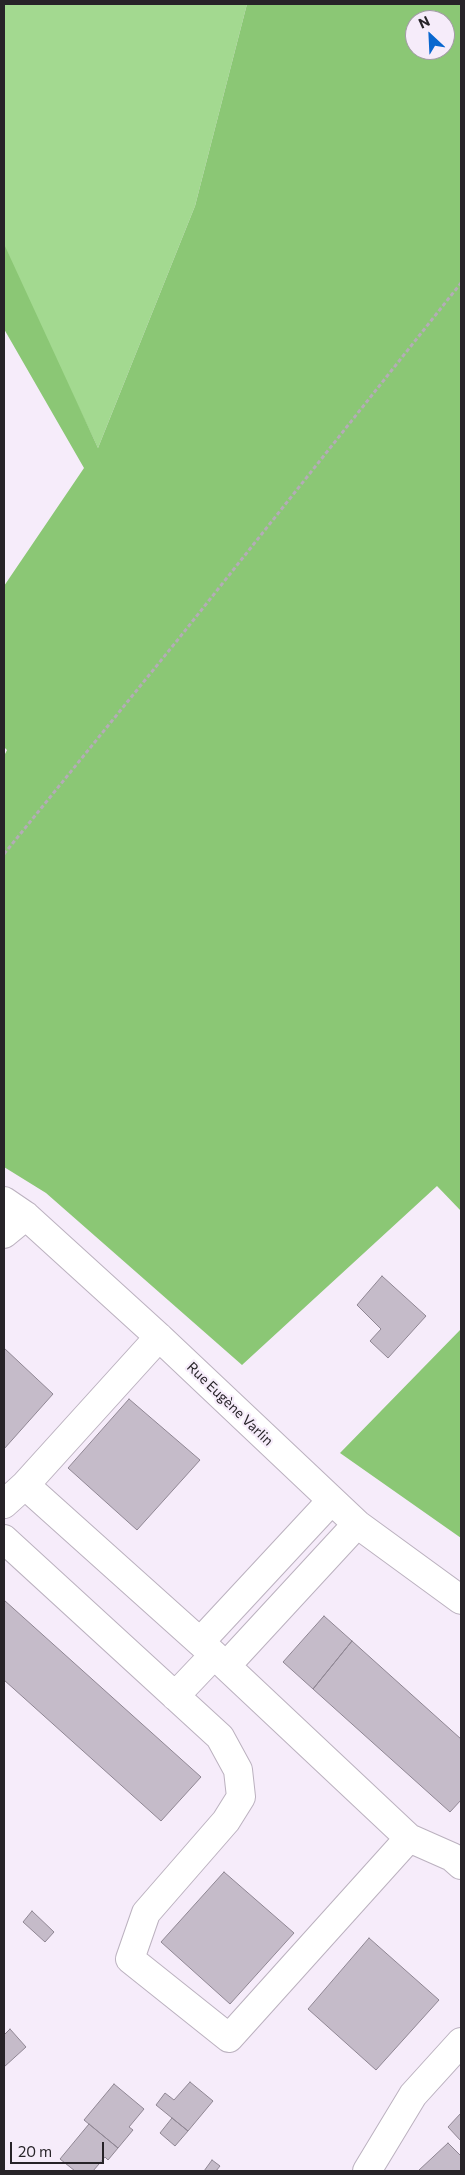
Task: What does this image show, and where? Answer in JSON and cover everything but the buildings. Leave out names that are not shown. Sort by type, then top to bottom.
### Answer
[{"type":"street","name":"Rue Eugène Varlin","points":[[4,1201],[26,1216],[159,1337],[357,1524],[461,1600]]},
{"type":"street","points":[[4,1234],[26,1216]]},
{"type":"street","points":[[4,1504],[25,1485],[159,1337]]},
{"type":"street","points":[[25,1485],[213,1654],[409,1838],[458,1856]]},
{"type":"street","points":[[175,1696],[213,1654],[331,1501]]},
{"type":"street","points":[[213,1654],[357,1524]]},
{"type":"street","points":[[4,1539],[220,1737],[238,1770],[241,1797],[226,1821],[146,1913],[130,1959],[229,2038],[409,1838]]},
{"type":"street","points":[[367,2171],[413,2096],[461,2042]]},
{"type":"path","points":[[4,854],[180,637],[461,283]]},
{"type":"green space","points":[[4,4],[247,4],[195,206],[98,448],[4,251]]},
{"type":"green space","points":[[247,4],[461,4],[461,1211],[437,1186],[242,1365],[46,1193],[4,1167],[4,756],[7,750],[4,747],[4,586],[84,468],[4,329],[4,244],[98,448],[195,206]]},
{"type":"green space","points":[[461,1329],[461,1538],[340,1453]]}]
